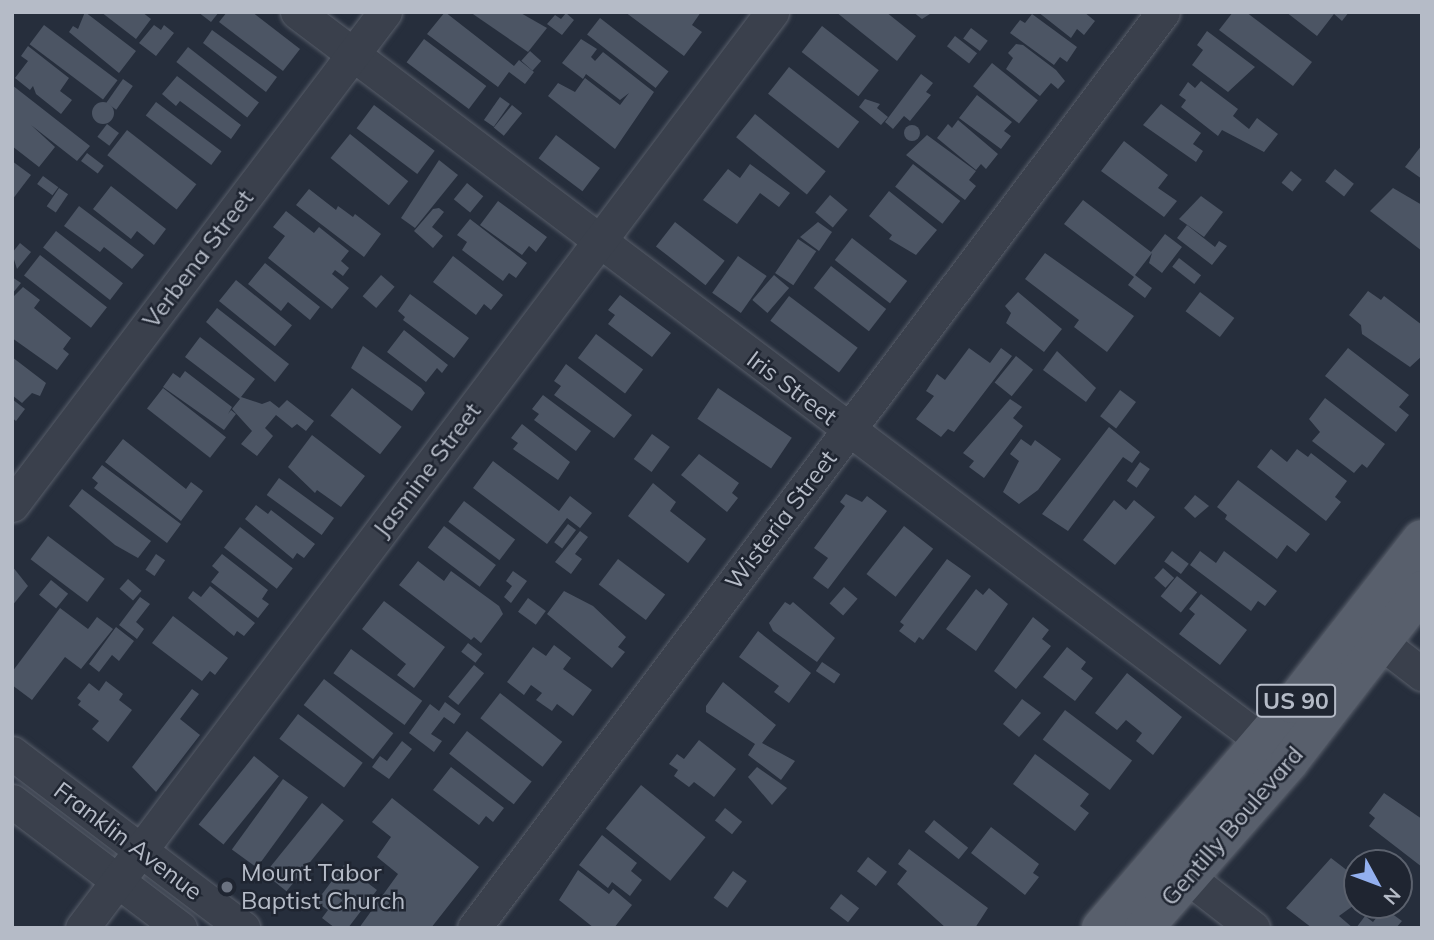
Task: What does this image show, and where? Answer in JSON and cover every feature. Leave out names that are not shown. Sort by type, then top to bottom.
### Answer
[{"type":"main road","name":"Gentilly Boulevard","points":[[1370,635],[1422,539]]},
{"type":"main road","name":"Gentilly Boulevard","points":[[1101,928],[1175,868],[1275,752],[1370,635],[1422,590]]},
{"type":"main road","name":"Gentilly Boulevard","points":[[1144,928],[1175,868]]},
{"type":"street","name":"Iris Street","points":[[297,12],[1275,752]]},
{"type":"street","name":"Verbena Street","points":[[12,505],[385,12]]},
{"type":"street","name":"Jasmine Street","points":[[82,928],[772,12]]},
{"type":"street","name":"Wisteria Street","points":[[474,928],[1163,12]]},
{"type":"street","points":[[1370,635],[1422,674]]},
{"type":"street","name":"Franklin Avenue","points":[[12,753],[243,928]]},
{"type":"street","name":"Franklin Avenue","points":[[12,802],[180,928]]},
{"type":"street","points":[[1175,868],[1253,928]]},
{"type":"building","points":[[85,12],[136,51],[119,73],[69,32],[73,26],[78,29]]},
{"type":"building","points":[[101,12],[142,12],[151,19],[136,39]]},
{"type":"building","points":[[198,12],[219,12],[211,22]]},
{"type":"building","points":[[227,12],[252,12],[300,49],[283,71],[219,22]]},
{"type":"building","points":[[445,12],[514,66],[519,60],[534,72],[525,84],[509,72],[498,87],[427,34]]},
{"type":"building","points":[[470,12],[519,12],[547,28],[528,52]]},
{"type":"building","points":[[625,12],[701,12],[692,25],[702,32],[684,56]]},
{"type":"building","points":[[836,12],[886,12],[916,36],[897,61]]},
{"type":"building","points":[[913,12],[933,12],[922,19]]},
{"type":"building","points":[[1038,12],[1084,12],[1095,21],[1084,35],[1077,29],[1071,38]]},
{"type":"building","points":[[1233,12],[1246,12],[1312,62],[1293,86],[1219,30]]},
{"type":"building","points":[[1286,12],[1349,12],[1342,21],[1334,14],[1317,36]]},
{"type":"building","points":[[566,13],[574,20],[562,35],[547,24],[555,15],[561,19]]},
{"type":"building","points":[[1032,14],[1077,47],[1067,62],[1060,57],[1054,65],[1010,33],[1020,20],[1025,23]]},
{"type":"building","points":[[600,18],[669,72],[656,88],[587,35]]},
{"type":"building","points":[[44,25],[117,80],[103,100],[30,44]]},
{"type":"building","points":[[154,25],[161,30],[164,25],[174,33],[156,56],[139,43]]},
{"type":"building","points":[[822,26],[879,70],[858,96],[802,52]]},
{"type":"building","points":[[971,28],[988,41],[980,51],[963,38]]},
{"type":"building","points":[[212,30],[277,77],[266,92],[203,43]]},
{"type":"building","points":[[1207,31],[1255,67],[1228,92],[1192,65],[1203,50],[1197,45]]},
{"type":"building","points":[[955,36],[977,53],[969,63],[947,46]]},
{"type":"building","points":[[424,39],[486,86],[469,109],[407,62]]},
{"type":"building","points":[[581,39],[597,49],[591,57],[595,61],[603,52],[654,92],[615,149],[548,96],[558,83],[575,92],[585,78],[620,105],[629,93],[620,100],[586,74],[583,79],[562,63]]},
{"type":"building","points":[[1016,44],[1023,45],[1056,70],[1065,81],[1058,89],[1051,83],[1040,96],[1006,69],[1013,58],[1008,53]]},
{"type":"building","points":[[28,46],[69,78],[60,91],[72,100],[61,114],[36,94],[33,86],[30,90],[15,78],[28,61],[21,56]]},
{"type":"building","points":[[188,47],[259,102],[247,117],[176,62]]},
{"type":"building","points":[[530,51],[541,61],[532,71],[521,61]]},
{"type":"building","points":[[992,63],[1038,100],[1019,123],[973,86]]},
{"type":"building","points":[[789,67],[859,122],[838,149],[768,94]]},
{"type":"building","points":[[921,74],[933,83],[926,92],[931,95],[910,121],[904,116],[893,129],[885,122]]},
{"type":"building","points":[[177,76],[241,125],[231,139],[180,101],[176,106],[162,94]]},
{"type":"building","points":[[123,79],[133,86],[116,110],[106,103]]},
{"type":"building","points":[[1201,81],[1238,109],[1233,116],[1249,129],[1257,118],[1278,134],[1264,152],[1222,130],[1218,136],[1181,107],[1186,100],[1179,95],[1188,82],[1195,88]]},
{"type":"building","points":[[12,85],[90,146],[77,161],[31,125],[55,147],[39,167],[12,146]]},
{"type":"building","points":[[977,95],[1012,122],[1004,131],[1011,136],[1001,149],[959,118]]},
{"type":"building","points":[[500,97],[510,104],[494,127],[484,120]]},
{"type":"building","points":[[865,99],[880,104],[877,108],[888,117],[881,125],[859,107]]},
{"type":"building","points":[[103,102],[111,105],[114,113],[111,121],[103,124],[95,121],[92,113],[95,105]]},
{"type":"building","points":[[156,102],[221,151],[211,165],[146,116]]},
{"type":"building","points":[[1161,104],[1201,133],[1193,144],[1203,151],[1196,162],[1143,125]]},
{"type":"building","points":[[374,105],[435,151],[417,174],[357,128]]},
{"type":"building","points":[[512,105],[522,113],[504,136],[494,128]]},
{"type":"building","points":[[755,114],[826,171],[807,195],[736,137]]},
{"type":"building","points":[[958,120],[998,154],[986,169],[981,164],[976,170],[937,138],[948,124],[952,128]]},
{"type":"building","points":[[107,124],[119,133],[109,146],[97,137]]},
{"type":"building","points":[[912,125],[920,133],[912,141],[904,133]]},
{"type":"building","points":[[127,130],[196,184],[177,209],[107,155]]},
{"type":"building","points":[[350,134],[408,181],[389,205],[330,158]]},
{"type":"building","points":[[556,135],[600,168],[582,191],[539,158]]},
{"type":"building","points":[[927,135],[976,171],[969,180],[976,186],[965,200],[906,155]]},
{"type":"building","points":[[1124,141],[1168,175],[1158,188],[1177,201],[1164,217],[1101,171]]},
{"type":"building","points":[[1422,145],[1422,179],[1405,167]]},
{"type":"building","points":[[87,153],[104,166],[98,174],[81,161]]},
{"type":"building","points":[[439,160],[458,175],[415,228],[401,218]]},
{"type":"building","points":[[12,161],[31,175],[12,200]]},
{"type":"building","points":[[750,164],[790,193],[779,207],[760,193],[737,224],[703,200],[728,169],[740,178]]},
{"type":"building","points":[[913,164],[960,201],[942,224],[895,187]]},
{"type":"building","points":[[1335,169],[1354,184],[1344,196],[1325,182]]},
{"type":"building","points":[[1291,171],[1302,180],[1292,191],[1282,183]]},
{"type":"building","points":[[43,176],[58,187],[52,195],[37,184]]},
{"type":"building","points":[[467,183],[483,196],[470,213],[454,199]]},
{"type":"building","points":[[111,186],[166,229],[154,245],[137,231],[131,239],[93,209]]},
{"type":"building","points":[[59,188],[68,194],[56,212],[47,206]]},
{"type":"building","points":[[1393,188],[1422,205],[1422,251],[1370,211]]},
{"type":"building","points":[[309,189],[336,210],[338,206],[353,217],[355,214],[381,234],[364,257],[296,205]]},
{"type":"building","points":[[889,191],[937,230],[916,255],[889,239],[892,235],[869,216]]},
{"type":"building","points":[[830,195],[848,210],[833,227],[815,213]]},
{"type":"building","points":[[1201,196],[1223,212],[1204,237],[1179,219]]},
{"type":"building","points":[[1083,200],[1151,252],[1165,234],[1182,247],[1162,273],[1149,263],[1152,253],[1135,275],[1152,288],[1145,298],[1128,285],[1134,277],[1064,224]]},
{"type":"building","points":[[498,201],[547,237],[536,252],[529,246],[522,255],[480,225]]},
{"type":"building","points":[[79,206],[144,255],[132,269],[104,247],[100,252],[64,226]]},
{"type":"building","points":[[439,208],[444,212],[432,227],[443,236],[433,248],[414,231],[433,209]]},
{"type":"building","points":[[286,211],[314,233],[319,227],[349,251],[341,261],[349,268],[343,276],[335,270],[332,274],[349,288],[332,309],[268,258],[285,236],[273,227]]},
{"type":"building","points":[[470,219],[527,263],[516,278],[509,273],[503,281],[462,250],[467,242],[457,235]]},
{"type":"building","points":[[675,222],[725,261],[706,285],[656,246]]},
{"type":"building","points":[[818,222],[832,232],[819,251],[800,237]]},
{"type":"building","points":[[1187,225],[1215,247],[1219,241],[1227,246],[1212,265],[1177,238]]},
{"type":"building","points":[[56,231],[123,283],[110,300],[43,248]]},
{"type":"building","points":[[852,238],[907,281],[890,303],[835,260]]},
{"type":"building","points":[[798,239],[816,251],[793,285],[775,273]]},
{"type":"building","points":[[20,243],[31,252],[17,269],[12,253]]},
{"type":"building","points":[[1045,253],[1134,316],[1107,352],[1074,327],[1079,320],[1025,279]]},
{"type":"building","points":[[40,255],[107,307],[91,328],[24,275]]},
{"type":"building","points":[[453,256],[503,295],[491,310],[484,304],[476,315],[433,282]]},
{"type":"building","points":[[738,256],[767,276],[741,313],[712,293]]},
{"type":"building","points":[[1179,258],[1201,275],[1194,284],[1172,267]]},
{"type":"building","points":[[265,263],[320,307],[310,320],[288,302],[281,311],[248,284]]},
{"type":"building","points":[[831,266],[886,309],[869,331],[814,288]]},
{"type":"building","points":[[381,275],[395,287],[376,308],[363,296]]},
{"type":"building","points":[[774,275],[789,288],[767,313],[752,300]]},
{"type":"building","points":[[12,277],[21,283],[12,294]]},
{"type":"building","points":[[236,280],[292,325],[275,346],[219,301]]},
{"type":"building","points":[[23,287],[40,300],[34,308],[71,338],[63,349],[69,354],[57,370],[12,338],[12,298]]},
{"type":"building","points":[[1368,291],[1381,300],[1384,296],[1422,325],[1422,356],[1410,367],[1362,334],[1361,325],[1349,315]]},
{"type":"building","points":[[1018,292],[1062,329],[1044,352],[1006,323],[1011,313],[1005,306]]},
{"type":"building","points":[[1200,292],[1234,318],[1220,337],[1186,311]]},
{"type":"building","points":[[410,294],[469,338],[454,358],[403,320],[405,317],[398,311]]},
{"type":"building","points":[[620,295],[671,333],[652,357],[608,324],[615,315],[608,310]]},
{"type":"building","points":[[789,296],[858,348],[839,373],[770,321]]},
{"type":"building","points":[[217,308],[289,364],[275,382],[206,322]]},
{"type":"building","points":[[404,330],[448,365],[442,373],[437,368],[426,382],[387,352]]},
{"type":"building","points":[[596,334],[643,370],[625,393],[578,358]]},
{"type":"building","points":[[200,337],[255,379],[241,397],[262,404],[270,401],[279,408],[287,400],[314,421],[306,431],[297,424],[292,428],[276,415],[265,428],[273,436],[257,456],[241,444],[252,431],[232,409],[240,399],[185,357]]},
{"type":"building","points":[[363,346],[425,393],[412,411],[351,368]]},
{"type":"building","points":[[969,348],[990,363],[1001,348],[1012,356],[954,432],[948,429],[941,437],[916,419],[934,396],[926,391],[937,374],[945,380]]},
{"type":"building","points":[[1348,348],[1409,395],[1399,407],[1409,415],[1396,432],[1325,376]]},
{"type":"building","points":[[1057,351],[1096,388],[1086,402],[1043,370]]},
{"type":"building","points":[[1016,356],[1033,370],[1012,396],[995,382]]},
{"type":"building","points":[[12,357],[46,383],[40,396],[32,393],[22,403],[12,395]]},
{"type":"building","points":[[566,364],[632,415],[614,438],[554,395],[561,386],[554,381]]},
{"type":"building","points":[[185,371],[232,407],[228,414],[231,410],[236,414],[224,430],[163,387],[173,373],[180,378]]},
{"type":"building","points":[[163,388],[226,437],[210,458],[147,408]]},
{"type":"building","points":[[352,388],[402,427],[380,454],[330,416]]},
{"type":"building","points":[[718,388],[792,438],[771,468],[697,419]]},
{"type":"building","points":[[1120,390],[1136,402],[1116,428],[1100,416]]},
{"type":"building","points":[[543,395],[591,431],[576,451],[534,420],[539,414],[532,409]]},
{"type":"building","points":[[1325,398],[1385,444],[1367,468],[1362,464],[1354,473],[1312,441],[1320,432],[1309,419]]},
{"type":"building","points":[[12,399],[25,409],[16,421],[12,418]]},
{"type":"building","points":[[1010,399],[1022,407],[1013,418],[1023,426],[984,478],[969,467],[974,461],[963,453]]},
{"type":"building","points":[[522,424],[570,462],[558,480],[513,449],[518,443],[511,438]]},
{"type":"building","points":[[1109,427],[1140,452],[1132,463],[1123,457],[1068,531],[1042,514]]},
{"type":"building","points":[[652,434],[670,447],[652,472],[634,459]]},
{"type":"building","points":[[312,435],[365,476],[341,507],[317,490],[315,493],[288,467]]},
{"type":"building","points":[[123,439],[186,489],[191,482],[203,491],[181,521],[105,462]]},
{"type":"building","points":[[1021,439],[1031,446],[1035,440],[1061,459],[1038,490],[1019,504],[1003,492],[1019,461],[1010,454]]},
{"type":"building","points":[[1271,449],[1287,462],[1297,449],[1308,457],[1311,453],[1347,481],[1335,497],[1341,502],[1326,521],[1257,467]]},
{"type":"building","points":[[699,454],[739,483],[732,493],[738,498],[727,512],[681,475]]},
{"type":"building","points":[[493,461],[559,511],[570,496],[592,513],[580,528],[567,518],[547,544],[473,488]]},
{"type":"building","points":[[1140,462],[1150,469],[1137,488],[1127,481]]},
{"type":"building","points":[[102,465],[181,524],[167,543],[94,488],[98,483],[92,478]]},
{"type":"building","points":[[279,478],[334,518],[322,535],[267,495]]},
{"type":"building","points":[[1238,480],[1310,534],[1296,552],[1287,545],[1277,559],[1225,519],[1227,515],[1217,507]]},
{"type":"building","points":[[653,483],[676,502],[670,511],[706,539],[688,563],[628,516]]},
{"type":"building","points":[[82,489],[151,541],[138,558],[115,545],[69,506]]},
{"type":"building","points":[[846,494],[862,502],[867,496],[887,511],[828,589],[813,578],[828,558],[814,548],[845,506],[840,502]]},
{"type":"building","points":[[1195,495],[1209,506],[1195,518],[1184,508]]},
{"type":"building","points":[[1114,500],[1126,510],[1134,500],[1155,517],[1115,565],[1083,540]]},
{"type":"building","points":[[464,501],[515,540],[499,560],[448,522]]},
{"type":"building","points":[[256,505],[268,514],[271,510],[315,544],[304,558],[297,553],[293,559],[245,519]]},
{"type":"building","points":[[568,524],[576,530],[562,548],[554,542]]},
{"type":"building","points":[[444,526],[496,565],[480,587],[428,548]]},
{"type":"building","points":[[904,526],[933,549],[896,597],[866,574]]},
{"type":"building","points":[[240,527],[293,568],[277,589],[224,547]]},
{"type":"building","points":[[580,531],[588,537],[575,554],[582,559],[571,574],[555,562]]},
{"type":"building","points":[[48,536],[105,579],[87,602],[31,559]]},
{"type":"building","points":[[1172,551],[1189,564],[1181,574],[1164,561]]},
{"type":"building","points":[[1200,551],[1216,563],[1224,551],[1277,591],[1265,606],[1258,601],[1251,611],[1190,565]]},
{"type":"building","points":[[156,554],[165,560],[154,576],[145,570]]},
{"type":"building","points":[[222,554],[268,590],[262,599],[269,604],[258,618],[211,582],[219,572],[212,566]]},
{"type":"building","points":[[618,559],[665,595],[646,620],[599,585]]},
{"type":"building","points":[[947,559],[971,576],[923,640],[919,637],[915,643],[899,631],[904,625],[900,622]]},
{"type":"building","points":[[418,561],[444,581],[451,571],[499,606],[503,614],[481,643],[474,637],[471,640],[399,585]]},
{"type":"building","points":[[12,566],[28,586],[12,606]]},
{"type":"building","points":[[1163,568],[1174,578],[1165,588],[1154,578]]},
{"type":"building","points":[[513,571],[527,581],[511,603],[504,597],[512,586],[506,581]]},
{"type":"building","points":[[1177,576],[1197,592],[1181,613],[1161,596]]},
{"type":"building","points":[[128,579],[142,591],[133,601],[119,589]]},
{"type":"building","points":[[51,580],[68,594],[56,609],[39,595]]},
{"type":"building","points":[[210,586],[255,623],[244,636],[237,631],[234,636],[188,598],[193,591],[201,597]]},
{"type":"building","points":[[844,587],[858,599],[843,615],[830,604]]},
{"type":"building","points":[[989,588],[1008,604],[976,651],[946,629],[976,589],[983,595]]},
{"type":"building","points":[[564,591],[593,606],[626,637],[618,647],[625,652],[612,668],[547,614]]},
{"type":"building","points":[[1201,594],[1247,630],[1220,665],[1179,634],[1195,614],[1189,609]]},
{"type":"building","points":[[140,597],[150,604],[136,622],[144,629],[137,639],[119,625]]},
{"type":"building","points":[[528,598],[546,611],[536,625],[518,612]]},
{"type":"building","points":[[384,601],[445,647],[414,688],[397,675],[406,664],[362,629]]},
{"type":"building","points":[[785,602],[790,605],[793,602],[835,638],[817,662],[773,631],[769,623]]},
{"type":"building","points":[[60,608],[88,629],[97,617],[113,629],[81,669],[65,657],[32,700],[12,685],[12,672]]},
{"type":"building","points":[[173,616],[228,658],[215,675],[210,671],[202,681],[152,643]]},
{"type":"building","points":[[1033,617],[1049,630],[1042,639],[1051,646],[1016,689],[994,671]]},
{"type":"building","points":[[116,627],[134,641],[119,661],[112,655],[99,672],[89,664]]},
{"type":"building","points":[[758,631],[811,673],[789,703],[774,692],[779,686],[739,657]]},
{"type":"building","points":[[468,643],[482,654],[475,663],[461,652]]},
{"type":"building","points":[[554,645],[571,658],[563,669],[592,690],[573,716],[557,704],[552,711],[536,700],[542,693],[531,685],[524,695],[507,682],[533,647],[546,656]]},
{"type":"building","points":[[1067,647],[1086,662],[1081,669],[1093,678],[1075,701],[1043,677]]},
{"type":"building","points":[[351,649],[422,701],[405,725],[333,673]]},
{"type":"building","points":[[822,662],[840,674],[834,683],[816,671]]},
{"type":"building","points":[[474,665],[484,673],[458,705],[448,697]]},
{"type":"building","points":[[1127,673],[1182,717],[1153,755],[1136,741],[1142,733],[1126,720],[1117,730],[1095,713]]},
{"type":"building","points":[[324,679],[393,733],[373,759],[304,705]]},
{"type":"building","points":[[106,681],[123,694],[119,700],[132,710],[108,742],[92,729],[99,721],[78,705],[81,701],[77,698],[89,683],[99,691]]},
{"type":"building","points":[[723,682],[776,725],[762,743],[795,761],[781,780],[748,755],[755,744],[706,712],[706,706]]},
{"type":"building","points":[[192,689],[199,694],[180,719],[200,735],[156,792],[132,767]]},
{"type":"building","points":[[500,693],[562,742],[543,767],[480,718]]},
{"type":"building","points":[[1022,699],[1041,713],[1019,737],[1003,724]]},
{"type":"building","points":[[445,702],[461,714],[454,724],[444,717],[431,734],[442,741],[434,752],[409,733],[430,704],[439,711]]},
{"type":"building","points":[[1065,710],[1132,761],[1110,790],[1043,740]]},
{"type":"building","points":[[298,714],[363,763],[344,788],[279,739]]},
{"type":"building","points":[[467,731],[532,781],[514,804],[449,754]]},
{"type":"building","points":[[699,740],[736,769],[714,797],[694,782],[689,787],[674,776],[678,770],[669,764],[677,754],[684,759]]},
{"type":"building","points":[[402,741],[412,749],[389,779],[372,767],[380,756],[387,761]]},
{"type":"building","points":[[1035,754],[1089,794],[1080,806],[1089,813],[1075,831],[1013,784]]},
{"type":"building","points":[[254,756],[279,776],[223,845],[199,824]]},
{"type":"building","points":[[451,767],[504,808],[493,822],[486,816],[479,825],[433,790]]},
{"type":"building","points":[[757,767],[787,788],[772,805],[748,777]]},
{"type":"building","points":[[283,779],[308,797],[257,868],[232,849]]},
{"type":"building","points":[[641,785],[706,837],[670,881],[606,829]]},
{"type":"building","points":[[1384,793],[1422,819],[1422,867],[1413,860],[1413,849],[1399,849],[1369,826],[1375,818],[1369,813]]},
{"type":"building","points":[[392,798],[479,867],[431,928],[359,928],[398,874],[377,857],[391,837],[372,822]]},
{"type":"building","points":[[322,803],[344,821],[286,891],[265,874]]},
{"type":"building","points":[[725,808],[742,822],[732,834],[715,820]]},
{"type":"building","points":[[934,820],[968,848],[959,859],[925,832]]},
{"type":"building","points":[[991,827],[1039,864],[1033,873],[1039,877],[1025,895],[971,853]]},
{"type":"building","points":[[602,835],[637,863],[631,871],[642,880],[630,896],[612,882],[608,888],[579,865]]},
{"type":"building","points":[[909,849],[988,908],[975,928],[946,928],[897,884],[907,871],[898,864]]},
{"type":"building","points":[[868,857],[887,872],[876,886],[857,871]]},
{"type":"building","points":[[1331,858],[1343,867],[1343,913],[1339,916],[1353,928],[1312,928],[1286,908]]},
{"type":"building","points":[[344,865],[377,890],[348,928],[335,928],[322,918],[328,910],[316,902]]},
{"type":"building","points":[[578,870],[609,894],[613,889],[632,905],[614,928],[594,928],[559,900]]},
{"type":"building","points":[[733,871],[747,881],[727,908],[714,898]]},
{"type":"building","points":[[841,894],[859,908],[848,922],[830,908]]},
{"type":"building","points":[[1363,919],[1373,922],[1375,919],[1402,921],[1396,928],[1356,928]]},
{"type":"place","name":"Mount Tabor Baptist Church","points":[[227,887]]}]
